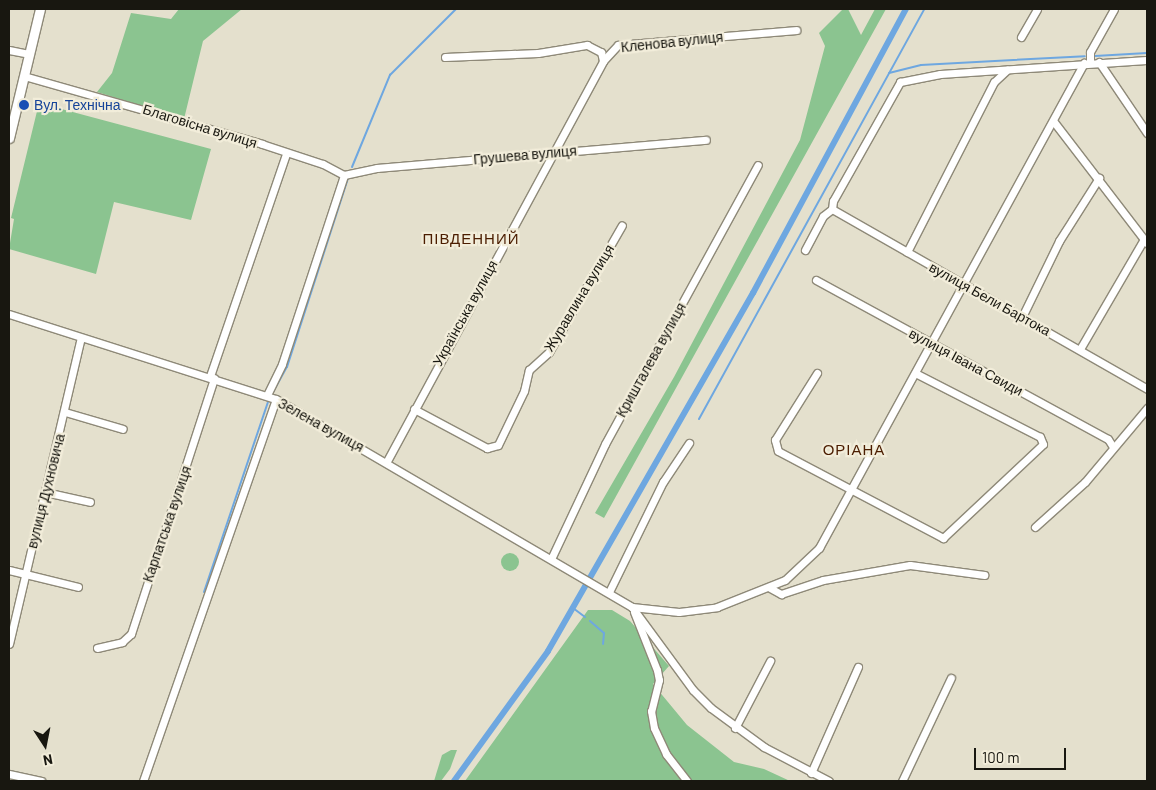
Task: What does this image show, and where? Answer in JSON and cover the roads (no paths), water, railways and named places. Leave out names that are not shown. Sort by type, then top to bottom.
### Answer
[{"type":"main road","points":[[9,138],[40,9]]},
{"type":"street","points":[[1021,37],[1037,9]]},
{"type":"street","points":[[632,607],[701,610],[738,602],[770,588],[808,562],[851,491],[963,284],[1087,62],[1090,52],[1114,9]]},
{"type":"street","name":"Кленова вулиця","points":[[603,61],[618,44],[796,30]]},
{"type":"street","name":"Кленова вулиця","points":[[445,56],[524,54],[587,45],[602,52],[603,61]]},
{"type":"street","points":[[9,50],[29,54]]},
{"type":"street","points":[[805,250],[823,216],[832,209],[832,201],[896,85],[909,77],[1087,62],[1147,60]]},
{"type":"street","name":"Українська вулиця","points":[[387,461],[603,61]]},
{"type":"street","points":[[1099,62],[1147,133]]},
{"type":"street","points":[[907,252],[994,82],[1008,69]]},
{"type":"street","name":"Благовісна вулиця","points":[[24,76],[184,120],[286,154],[323,164],[344,175]]},
{"type":"street","points":[[1054,122],[1146,241],[1080,349]]},
{"type":"street","name":"Грушева вулиця","points":[[344,175],[377,168],[706,140]]},
{"type":"street","name":"Карпатська вулиця","points":[[97,648],[122,642],[131,634],[212,377],[286,154]]},
{"type":"street","name":"Кришталева вулиця","points":[[550,559],[605,444],[758,165]]},
{"type":"street","points":[[266,396],[282,364],[344,175]]},
{"type":"street","points":[[1022,316],[1059,241],[1099,178]]},
{"type":"street","name":"вулиця Бели Бартока","points":[[832,209],[1147,389]]},
{"type":"street","name":"Журавлина вулиця","points":[[414,409],[487,448],[498,445],[524,391],[529,370],[549,352],[622,226]]},
{"type":"street","name":"вулиця Івана Свиди","points":[[816,280],[1108,439],[1114,447]]},
{"type":"street","name":"Зелена вулиця","points":[[9,314],[81,338],[212,377],[276,399],[387,461],[632,607]]},
{"type":"street","name":"вулиця Духновича","points":[[9,644],[66,412],[81,338]]},
{"type":"street","points":[[817,373],[775,440],[775,447],[851,491],[942,538],[1042,448],[1040,437],[915,373]]},
{"type":"street","points":[[143,781],[276,399]]},
{"type":"street","points":[[1035,527],[1084,482],[1147,408]]},
{"type":"street","points":[[66,412],[124,429]]},
{"type":"street","points":[[609,592],[663,482],[689,443]]},
{"type":"street","points":[[45,492],[90,502]]},
{"type":"street","points":[[770,588],[781,594],[824,580],[910,565],[984,576]]},
{"type":"street","points":[[9,570],[78,587]]},
{"type":"street","points":[[632,607],[657,670],[659,680],[651,711],[654,728],[666,754],[687,781]]},
{"type":"street","points":[[632,607],[693,690],[735,728],[811,773],[829,781]]},
{"type":"street","points":[[735,728],[770,662]]},
{"type":"street","points":[[811,773],[858,668]]},
{"type":"street","points":[[902,781],[952,678]]},
{"type":"street","points":[[12,776],[41,781]]},
{"type":"waterway","points":[[352,167],[390,75],[456,9]]},
{"type":"waterway","points":[[454,781],[548,651],[753,293],[906,9]]},
{"type":"waterway","points":[[699,419],[924,9]]},
{"type":"waterway","points":[[1095,56],[1147,53]]},
{"type":"waterway","points":[[889,73],[921,65],[1085,56]]},
{"type":"waterway","points":[[273,392],[287,367],[348,178]]},
{"type":"waterway","points":[[204,592],[268,402]]},
{"type":"waterway","points":[[573,608],[585,617]]},
{"type":"waterway","points":[[590,621],[604,633],[603,644]]},
{"type":"place","name":"Вул. Технічна","points":[[24,105]]},
{"type":"district","name":"ПІВДЕННИЙ","points":[[471,239]]},
{"type":"district","name":"ОРІАНА","points":[[854,450]]}]
